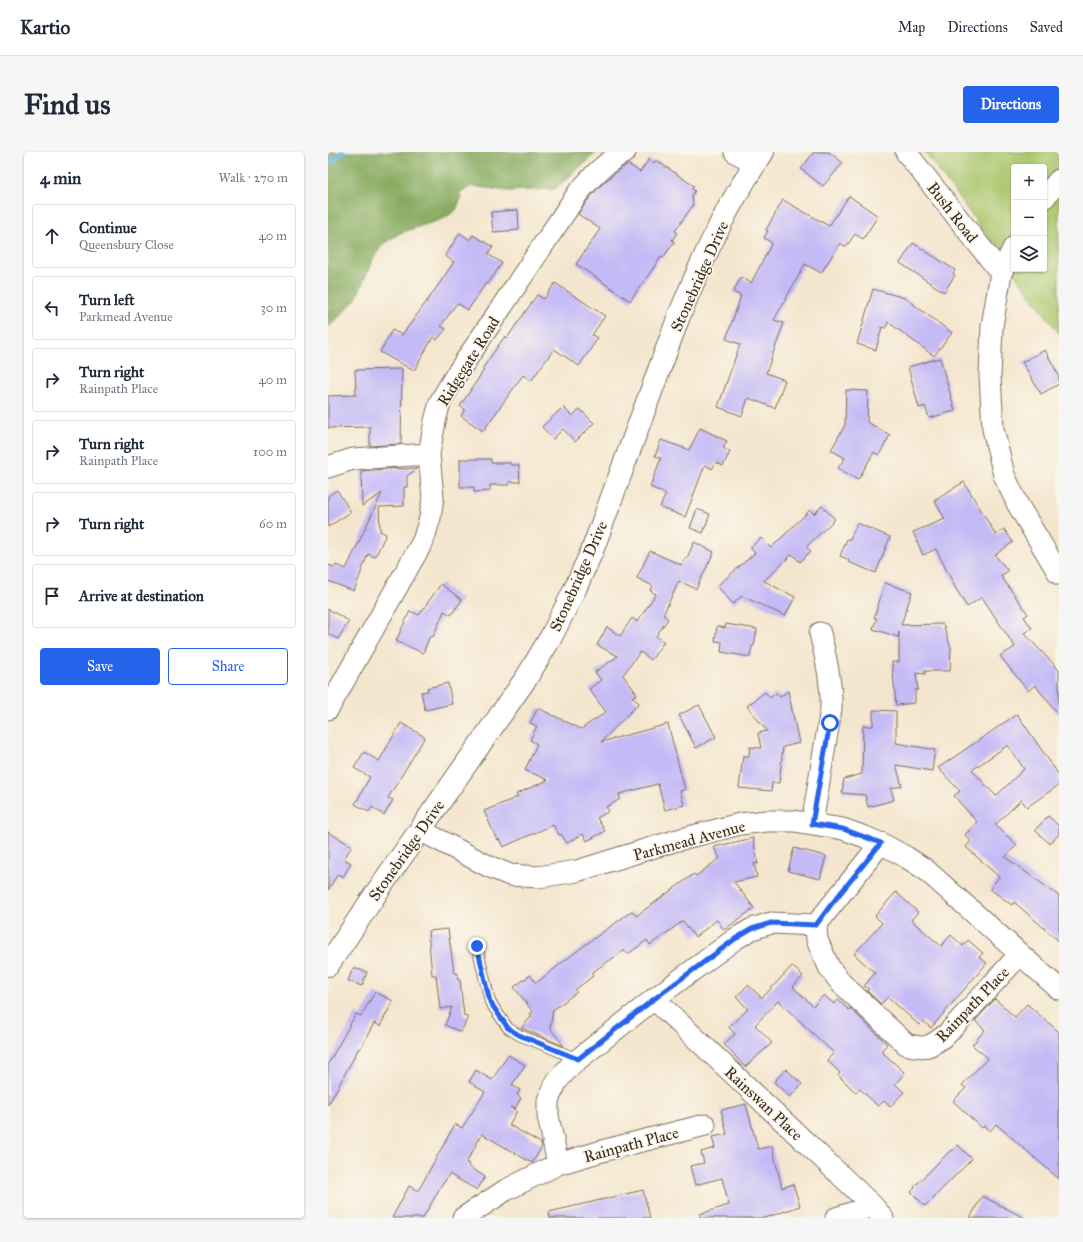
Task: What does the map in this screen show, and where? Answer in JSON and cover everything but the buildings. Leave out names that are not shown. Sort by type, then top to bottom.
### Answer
[{"type":"street","name":"Ridgegate Road","points":[[328,709],[423,540],[430,518],[433,498],[429,454],[440,402],[454,378],[578,193],[596,172],[614,157],[625,152]]},
{"type":"street","points":[[735,152],[759,158]]},
{"type":"street","name":"Bush Road","points":[[906,152],[1001,273]]},
{"type":"street","name":"Stonebridge Drive","points":[[328,965],[365,908],[527,677],[551,637],[592,551],[688,292],[721,223],[759,158]]},
{"type":"street","points":[[1047,194],[1059,180]]},
{"type":"street","points":[[1011,253],[1001,273],[992,326],[990,376],[993,429],[1004,475],[1018,504],[1059,574]]},
{"type":"street","points":[[328,467],[353,459],[429,454]]},
{"type":"street","points":[[812,824],[831,710],[832,694],[820,633]]},
{"type":"street","name":"Parkmead Avenue","points":[[420,830],[488,866],[510,875],[538,877],[577,871],[674,841],[740,824],[767,821],[794,821],[843,829],[881,843],[926,870],[1059,989]]},
{"type":"street","points":[[558,1164],[548,1116],[548,1100],[557,1081],[571,1065],[654,999],[735,939],[752,929],[771,923],[816,925],[881,843]]},
{"type":"street","name":"Rainpath Place","points":[[816,925],[819,947],[829,966],[840,982],[906,1044],[919,1048],[936,1043],[947,1034],[1020,954]]},
{"type":"street","name":"Rainswan Place","points":[[654,999],[878,1212]]},
{"type":"street","name":"Rainpath Place","points":[[463,1218],[506,1190],[558,1164],[602,1151],[705,1125]]},
{"type":"street","name":"Rainswan Place","points":[[836,1218],[878,1212]]},
{"type":"lane","points":[[477,946],[490,1002],[508,1028],[519,1035],[578,1059]]},
{"type":"green space","points":[[328,152],[597,152],[555,189],[508,191],[472,186],[459,193],[461,198],[456,210],[445,218],[400,233],[383,244],[372,261],[356,299],[328,328]]},
{"type":"green space","points":[[925,152],[1059,152],[1059,333],[1014,272],[1047,272],[1047,164],[1011,164],[1011,268]]},
{"type":"waterway","points":[[328,164],[343,152]]},
{"type":"route","points":[[477,946],[482,962],[490,1002],[508,1028],[519,1035],[578,1059],[654,999],[735,939],[752,929],[771,923],[816,925],[881,843],[843,829],[812,824],[830,723]]}]
